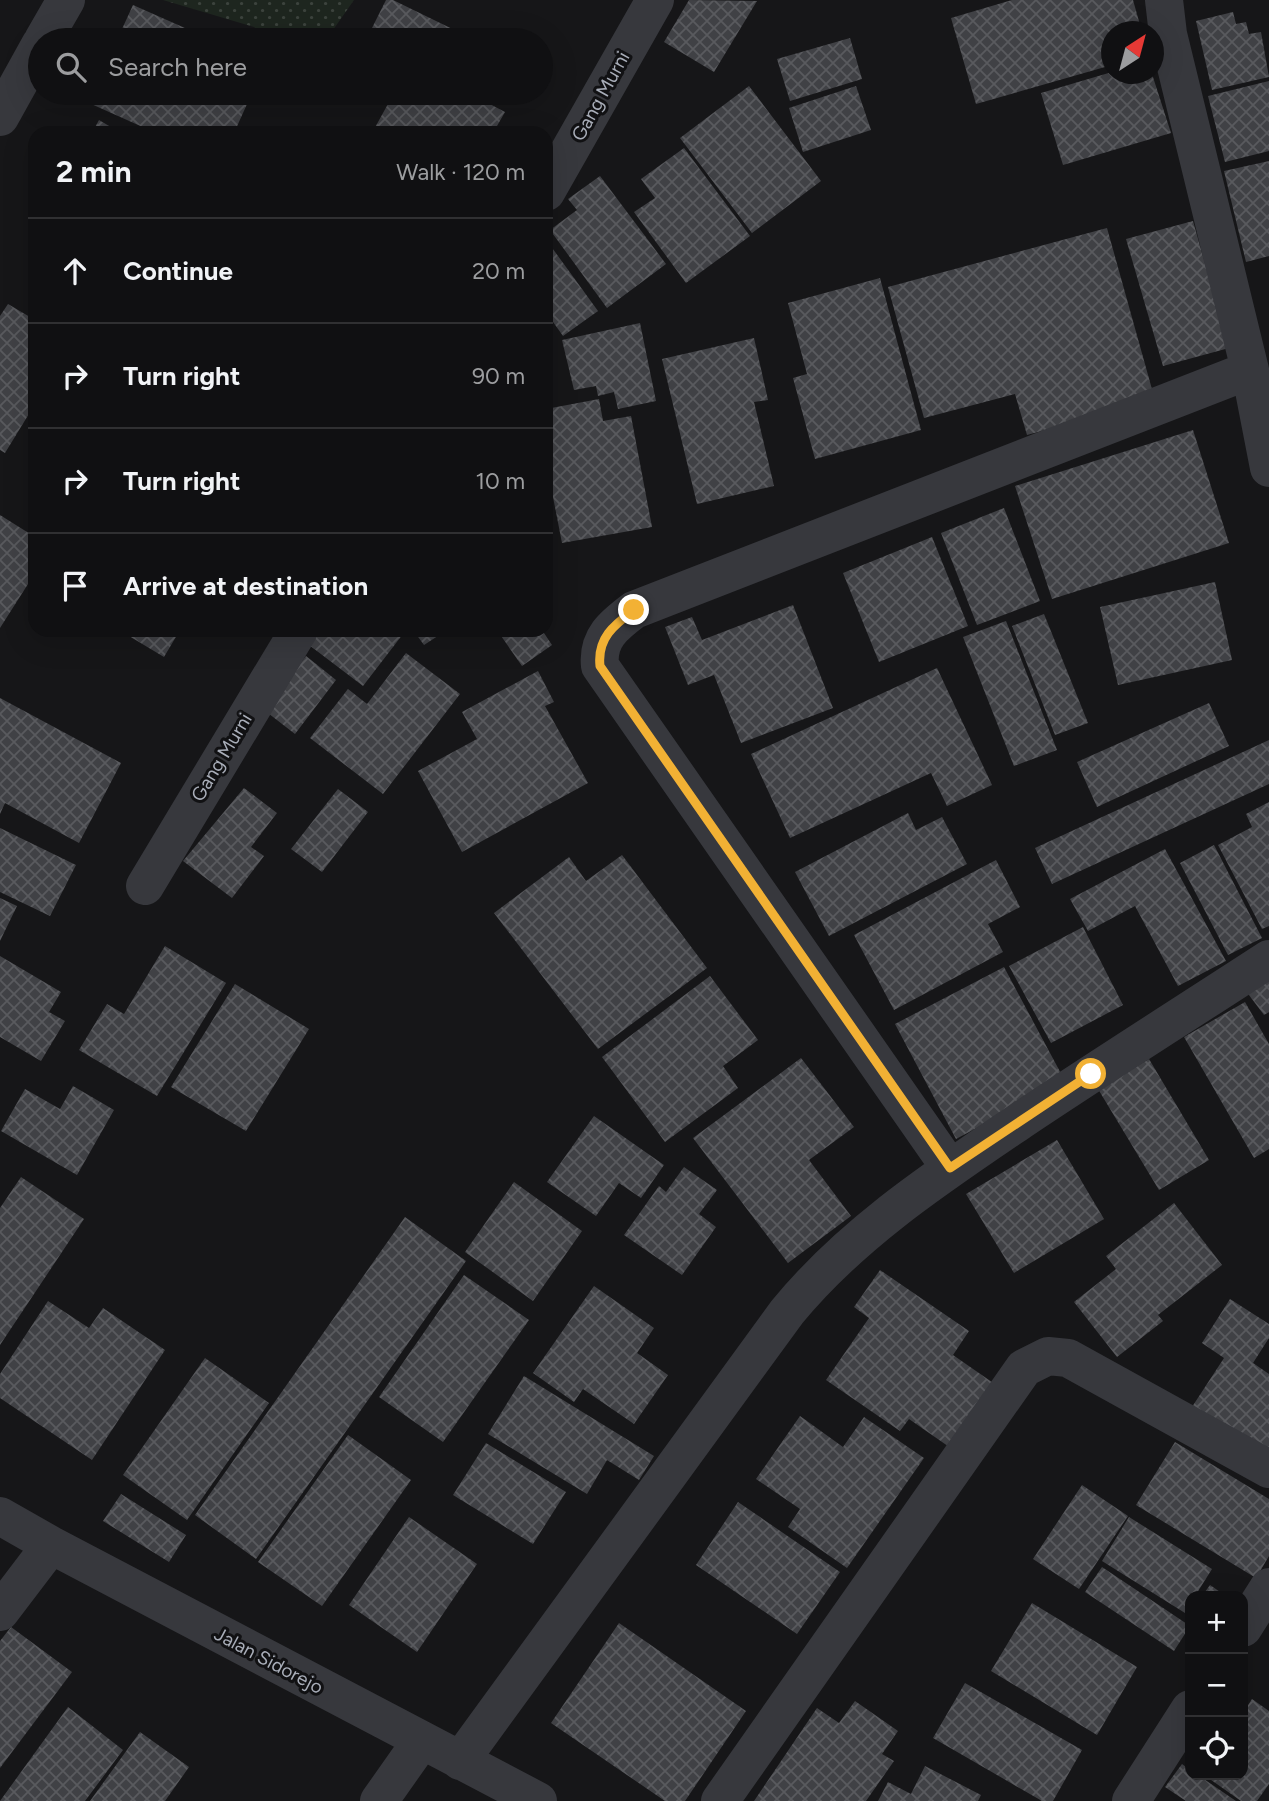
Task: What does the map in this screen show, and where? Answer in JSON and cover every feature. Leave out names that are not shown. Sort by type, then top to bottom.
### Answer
[{"type":"street","points":[[50,28],[66,0]]},
{"type":"street","name":"Gang Murni","points":[[553,180],[654,0]]},
{"type":"street","points":[[1164,0],[1168,34],[1250,370],[1269,468]]},
{"type":"street","points":[[0,117],[28,67]]},
{"type":"street","points":[[950,1168],[600,666],[598,651],[614,625],[634,610],[1250,370]]},
{"type":"street","name":"Gang Murni","points":[[145,886],[295,637]]},
{"type":"street","points":[[460,1760],[818,1274],[863,1234],[950,1168],[1269,959]]},
{"type":"street","points":[[720,1801],[1024,1368],[1048,1356],[1068,1358],[1269,1469]]},
{"type":"street","name":"Jalan Sidorejo","points":[[0,1516],[538,1801]]},
{"type":"street","points":[[0,1612],[51,1545]]},
{"type":"street","points":[[1248,1620],[1269,1587]]},
{"type":"street","points":[[1130,1801],[1185,1717]]},
{"type":"street","points":[[379,1801],[422,1740]]},
{"type":"shaded area","points":[[163,0],[354,0],[334,28],[254,27]]},
{"type":"building","points":[[386,0],[393,0],[450,28],[372,28]]},
{"type":"building","points":[[689,0],[757,1],[714,72],[664,42]]},
{"type":"building","points":[[1012,0],[1133,0],[1139,21],[1101,21],[1101,68],[976,104],[951,18]]},
{"type":"building","points":[[133,5],[185,28],[122,28]]},
{"type":"building","points":[[1233,12],[1236,24],[1246,22],[1249,34],[1261,32],[1269,77],[1212,90],[1196,21]]},
{"type":"building","points":[[850,38],[862,79],[790,101],[777,59]]},
{"type":"building","points":[[1101,75],[1101,84],[1155,84],[1171,133],[1063,165],[1041,93]]},
{"type":"building","points":[[1269,81],[1269,151],[1225,162],[1208,96]]},
{"type":"building","points":[[749,86],[821,181],[752,233],[680,138]]},
{"type":"building","points":[[856,86],[871,130],[803,152],[789,108]]},
{"type":"building","points":[[93,105],[247,105],[237,126],[140,126]]},
{"type":"building","points":[[387,105],[492,105],[505,112],[497,126],[376,126]]},
{"type":"building","points":[[99,120],[109,126],[96,126]]},
{"type":"building","points":[[684,148],[750,236],[686,283],[634,212],[655,198],[641,179]]},
{"type":"building","points":[[1269,161],[1269,256],[1246,262],[1224,171]]},
{"type":"building","points":[[600,176],[666,264],[607,308],[553,234],[553,228],[577,210],[568,199]]},
{"type":"building","points":[[1193,221],[1229,348],[1163,366],[1126,239]]},
{"type":"building","points":[[1107,228],[1155,400],[1027,435],[1015,394],[924,418],[888,287]]},
{"type":"building","points":[[553,249],[598,311],[563,336],[553,322]]},
{"type":"building","points":[[880,278],[921,430],[815,459],[793,378],[807,374],[788,303]]},
{"type":"building","points":[[8,304],[28,316],[28,415],[5,453],[0,450],[0,316]]},
{"type":"building","points":[[640,323],[656,401],[618,409],[614,392],[598,396],[596,386],[574,390],[562,340]]},
{"type":"building","points":[[754,338],[768,400],[754,402],[774,486],[697,504],[662,359]]},
{"type":"building","points":[[599,399],[603,421],[631,416],[652,527],[562,543],[553,497],[553,408]]},
{"type":"building","points":[[1193,430],[1229,543],[1052,599],[1015,486]]},
{"type":"building","points":[[1004,508],[1040,601],[977,625],[941,533]]},
{"type":"building","points":[[0,515],[28,533],[28,584],[0,628]]},
{"type":"building","points":[[932,537],[968,626],[879,662],[843,573]]},
{"type":"building","points":[[1215,582],[1232,660],[1118,685],[1100,607]]},
{"type":"building","points":[[793,605],[833,708],[741,743],[714,675],[688,685],[665,627],[692,617],[702,640]]},
{"type":"building","points":[[1044,614],[1088,723],[1055,735],[1012,626]]},
{"type":"building","points":[[1006,621],[1057,750],[1014,766],[963,637]]},
{"type":"building","points":[[131,637],[176,637],[164,657]]},
{"type":"building","points":[[315,637],[401,637],[363,686],[309,645]]},
{"type":"building","points":[[418,637],[436,637],[424,645]]},
{"type":"building","points":[[502,637],[547,637],[552,645],[522,666]]},
{"type":"building","points":[[406,653],[460,694],[383,794],[310,738],[348,689],[367,704]]},
{"type":"building","points":[[306,656],[336,680],[295,734],[264,710]]},
{"type":"building","points":[[937,668],[992,785],[947,806],[931,773],[790,838],[751,754]]},
{"type":"building","points":[[538,671],[554,702],[545,706],[588,783],[462,852],[418,771],[477,739],[462,712]]},
{"type":"building","points":[[0,698],[121,763],[79,843],[5,803],[0,814]]},
{"type":"building","points":[[1209,703],[1229,746],[1097,807],[1077,762]]},
{"type":"building","points":[[1269,740],[1269,784],[1052,884],[1035,848]]},
{"type":"building","points":[[244,788],[277,813],[251,847],[264,856],[232,898],[183,861]]},
{"type":"building","points":[[338,789],[368,812],[322,872],[291,849]]},
{"type":"building","points":[[1269,802],[1269,926],[1262,929],[1218,845],[1252,827],[1246,814]]},
{"type":"building","points":[[908,813],[916,830],[942,817],[967,864],[829,936],[795,872]]},
{"type":"building","points":[[0,828],[76,865],[50,916],[0,892]]},
{"type":"building","points":[[1214,845],[1262,938],[1228,955],[1180,863]]},
{"type":"building","points":[[1165,849],[1226,961],[1178,986],[1135,906],[1088,931],[1070,899]]},
{"type":"building","points":[[622,855],[707,968],[598,1049],[494,913],[569,857],[586,881]]},
{"type":"building","points":[[996,860],[1020,907],[988,924],[1003,952],[894,1010],[854,935]]},
{"type":"building","points":[[0,898],[17,906],[0,941]]},
{"type":"building","points":[[1083,927],[1123,1005],[1051,1043],[1009,966]]},
{"type":"building","points":[[165,946],[226,983],[157,1096],[79,1050],[107,1004],[124,1014]]},
{"type":"building","points":[[0,956],[61,992],[49,1012],[65,1021],[41,1061],[0,1037]]},
{"type":"building","points":[[1004,967],[1065,1081],[956,1139],[895,1024]]},
{"type":"building","points":[[1269,973],[1269,1012],[1264,1015],[1246,991]]},
{"type":"building","points":[[710,976],[758,1040],[723,1066],[738,1088],[665,1142],[602,1057]]},
{"type":"building","points":[[235,984],[309,1029],[246,1131],[171,1087]]},
{"type":"building","points":[[1245,1002],[1269,1044],[1269,1149],[1254,1158],[1184,1037]]},
{"type":"building","points":[[801,1058],[854,1127],[809,1160],[851,1216],[788,1263],[693,1138]]},
{"type":"building","points":[[1149,1059],[1209,1160],[1159,1190],[1098,1089]]},
{"type":"building","points":[[73,1086],[114,1110],[77,1175],[1,1131],[25,1089],[60,1109]]},
{"type":"building","points":[[594,1116],[664,1165],[641,1198],[619,1183],[596,1216],[547,1182]]},
{"type":"building","points":[[1057,1140],[1104,1219],[1014,1273],[966,1194]]},
{"type":"building","points":[[684,1167],[717,1190],[699,1214],[716,1227],[682,1275],[624,1235],[659,1186],[666,1192]]},
{"type":"building","points":[[21,1177],[84,1219],[0,1345],[0,1208]]},
{"type":"building","points":[[514,1182],[582,1231],[533,1301],[465,1252]]},
{"type":"building","points":[[1174,1203],[1222,1265],[1158,1315],[1163,1321],[1117,1357],[1074,1302],[1116,1269],[1106,1256]]},
{"type":"building","points":[[405,1217],[466,1261],[256,1559],[195,1515]]},
{"type":"building","points":[[880,1270],[969,1331],[953,1355],[999,1387],[955,1451],[909,1419],[900,1431],[826,1380],[869,1318],[854,1307]]},
{"type":"building","points":[[464,1275],[529,1320],[443,1442],[379,1397]]},
{"type":"building","points":[[594,1286],[654,1328],[637,1353],[668,1375],[634,1424],[583,1389],[574,1402],[533,1373]]},
{"type":"building","points":[[1230,1299],[1269,1324],[1269,1338],[1253,1363],[1269,1374],[1269,1462],[1190,1410],[1224,1358],[1202,1343]]},
{"type":"building","points":[[48,1301],[89,1328],[103,1308],[165,1350],[92,1460],[0,1398],[0,1374]]},
{"type":"building","points":[[205,1358],[269,1403],[187,1520],[123,1475]]},
{"type":"building","points":[[524,1376],[654,1456],[639,1480],[607,1460],[587,1494],[488,1434]]},
{"type":"building","points":[[800,1416],[843,1447],[864,1417],[924,1458],[847,1568],[788,1527],[800,1509],[756,1479]]},
{"type":"building","points":[[348,1435],[411,1480],[322,1606],[258,1562]]},
{"type":"building","points":[[1175,1442],[1269,1499],[1269,1556],[1256,1578],[1136,1505]]},
{"type":"building","points":[[486,1443],[566,1492],[533,1544],[453,1495]]},
{"type":"building","points":[[1082,1485],[1128,1516],[1079,1589],[1033,1559]]},
{"type":"building","points":[[121,1494],[186,1535],[169,1562],[103,1521]]},
{"type":"building","points":[[738,1502],[840,1572],[797,1634],[696,1565]]},
{"type":"building","points":[[409,1517],[477,1564],[417,1652],[349,1605]]},
{"type":"building","points":[[1129,1517],[1212,1569],[1198,1591],[1185,1591],[1185,1613],[1102,1561]]},
{"type":"building","points":[[1102,1567],[1185,1623],[1185,1634],[1174,1651],[1085,1592]]},
{"type":"building","points":[[1210,1585],[1219,1591],[1206,1591]]},
{"type":"building","points":[[1032,1603],[1137,1667],[1097,1735],[991,1671]]},
{"type":"building","points":[[619,1623],[746,1711],[685,1801],[665,1801],[551,1723]]},
{"type":"building","points":[[11,1627],[72,1672],[0,1768],[0,1641]]},
{"type":"building","points":[[965,1683],[1082,1750],[1053,1801],[1042,1801],[933,1738]]},
{"type":"building","points":[[1252,1699],[1269,1711],[1269,1784],[1257,1801],[1241,1801],[1211,1780],[1248,1780],[1248,1705]]},
{"type":"building","points":[[855,1701],[898,1731],[882,1754],[894,1761],[866,1801],[754,1801],[817,1708],[839,1723]]},
{"type":"building","points":[[68,1707],[123,1750],[85,1801],[0,1801]]},
{"type":"building","points":[[140,1732],[189,1767],[165,1801],[90,1801]]},
{"type":"building","points":[[1182,1764],[1185,1766],[1185,1780],[1205,1780],[1236,1801],[1186,1801],[1165,1787]]},
{"type":"building","points":[[925,1766],[981,1795],[978,1801],[878,1801],[888,1782],[911,1794]]},
{"type":"route","points":[[634,610],[614,625],[603,640],[598,651],[600,666],[950,1168],[1091,1074]]}]
